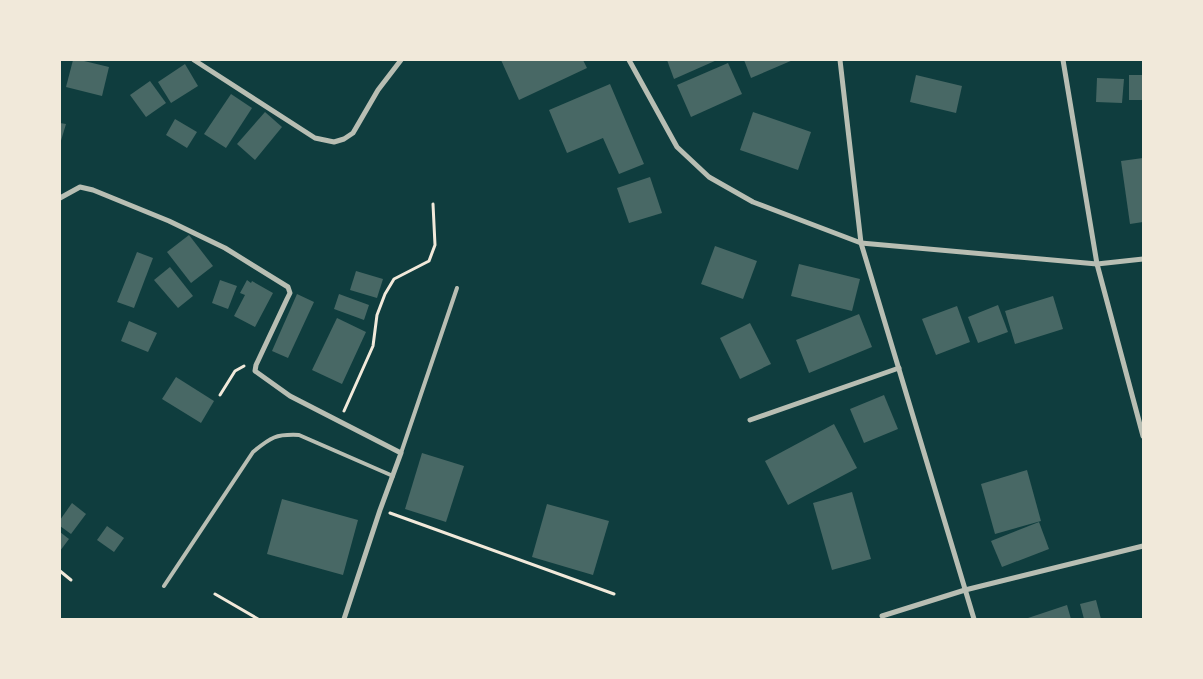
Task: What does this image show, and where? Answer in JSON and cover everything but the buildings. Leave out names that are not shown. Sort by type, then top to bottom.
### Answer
[{"type":"street","points":[[194,60],[315,138],[334,142],[353,134],[378,90],[401,60]]},
{"type":"street","points":[[629,60],[677,147],[709,177],[753,202],[861,243],[1097,264],[1143,259]]},
{"type":"street","points":[[840,60],[861,243],[974,619]]},
{"type":"street","points":[[1063,60],[1097,264],[1143,436]]},
{"type":"street","points":[[60,198],[80,187],[93,190],[168,221],[217,244],[288,286],[290,293],[256,365],[256,371],[290,396],[401,453],[344,619]]},
{"type":"street","points":[[750,420],[899,368]]},
{"type":"street","points":[[882,616],[965,590],[1143,546]]},
{"type":"lane","points":[[401,453],[457,288]]},
{"type":"lane","points":[[164,586],[253,452],[266,441],[283,434],[299,435],[393,476]]},
{"type":"path","points":[[340,421],[373,346],[377,314],[384,294],[394,279],[429,261],[435,245],[433,204]]},
{"type":"path","points":[[220,395],[238,368],[243,366],[256,371]]},
{"type":"path","points":[[380,510],[614,594]]},
{"type":"path","points":[[60,572],[71,580]]},
{"type":"path","points":[[216,594],[258,619]]}]
